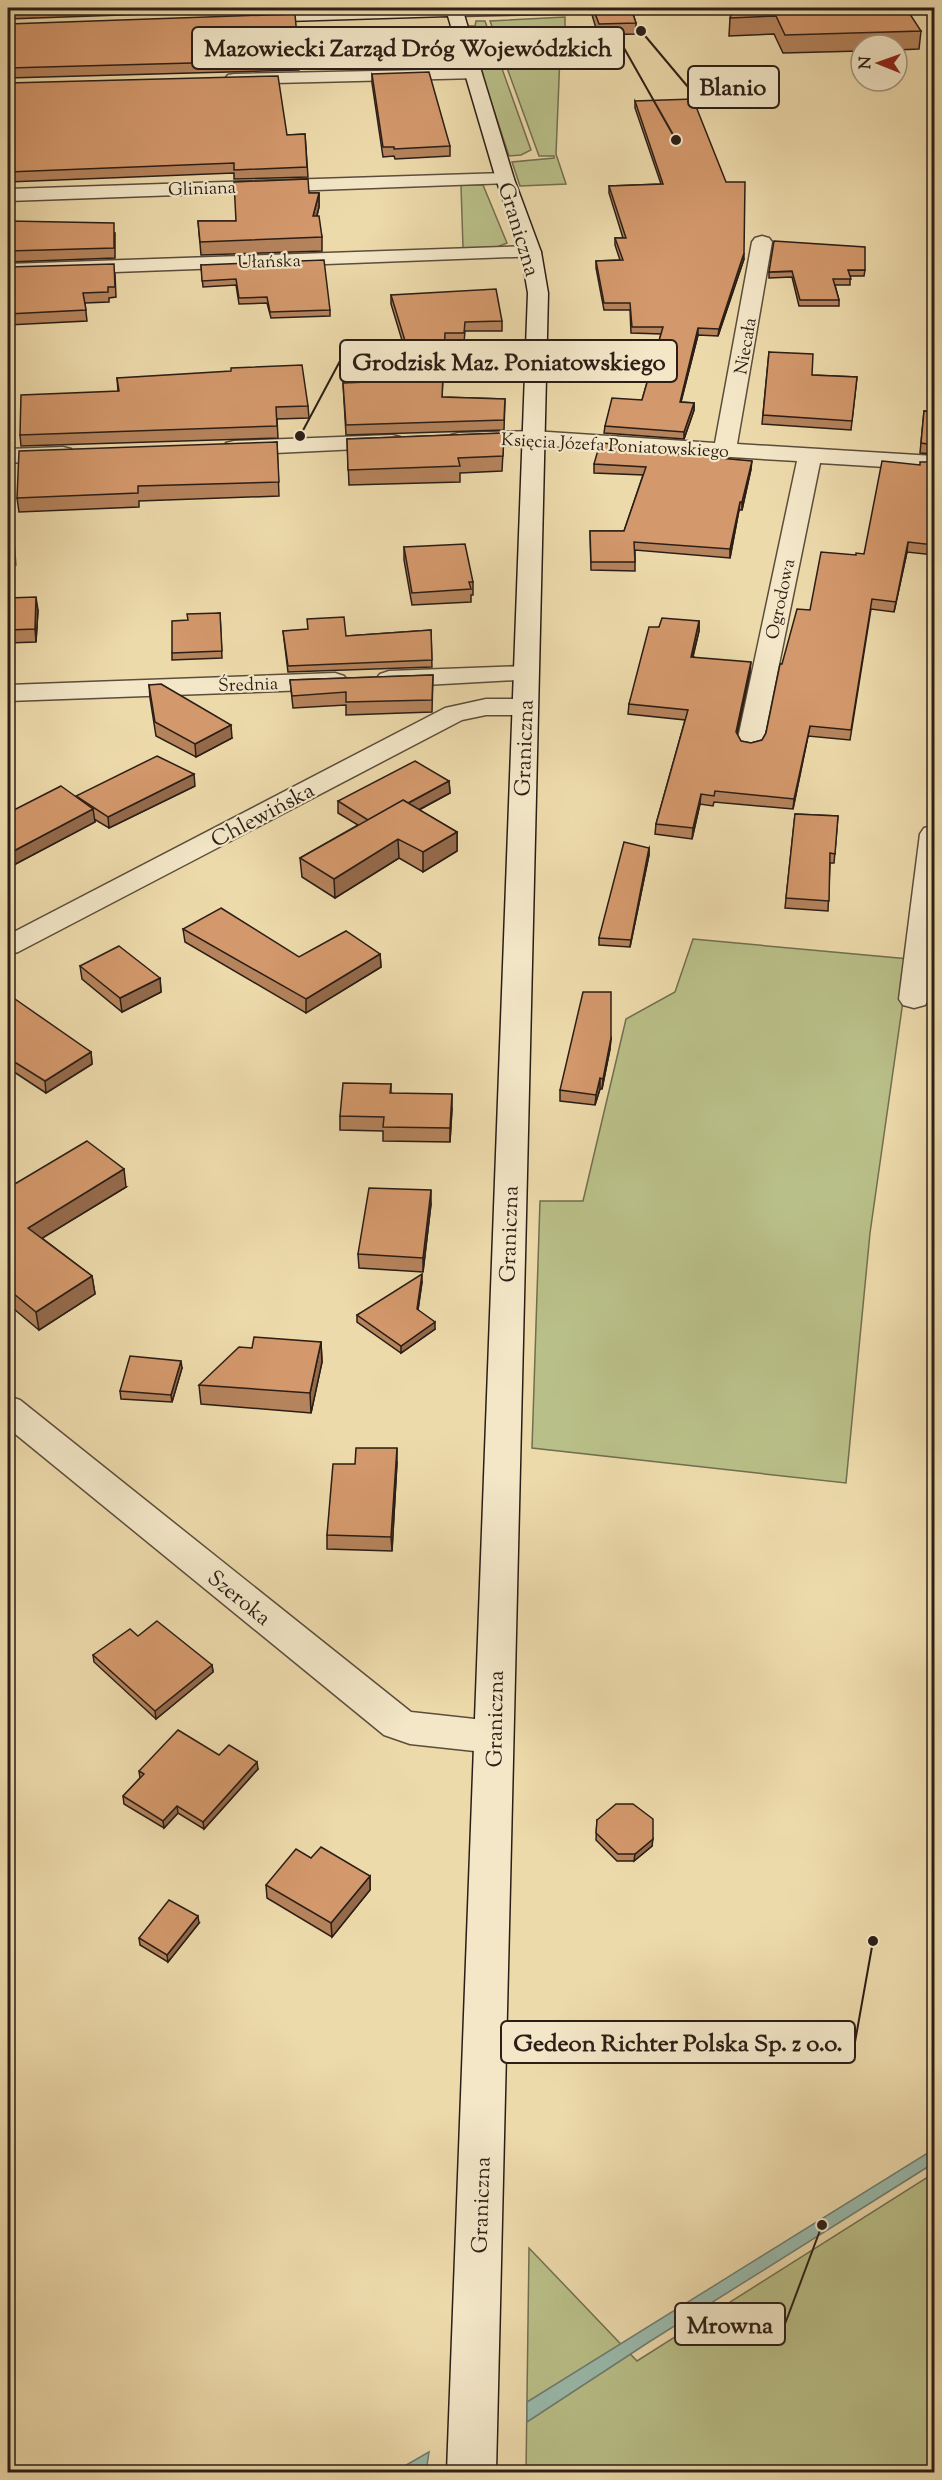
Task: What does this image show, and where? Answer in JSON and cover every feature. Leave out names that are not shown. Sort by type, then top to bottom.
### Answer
[{"type":"street","points":[[312,8],[237,17],[454,9],[595,8]]},
{"type":"street","name":"Graniczna","points":[[454,9],[505,179],[531,252],[538,293],[472,2472]]},
{"type":"street","points":[[220,80],[473,74]]},
{"type":"street","name":"Gliniana","points":[[8,195],[505,179]]},
{"type":"street","name":"Niecała","points":[[725,450],[762,242]]},
{"type":"street","name":"Ułańska","points":[[8,270],[531,252]]},
{"type":"street","name":"Księcia Józefa Poniatowskiego","points":[[438,441],[533,438],[934,463]]},
{"type":"street","points":[[212,449],[414,441]]},
{"type":"street","points":[[8,456],[86,453]]},
{"type":"street","name":"Ogrodowa","points":[[750,743],[810,455]]},
{"type":"street","name":"Średnia","points":[[8,693],[525,674]]},
{"type":"street","name":"Chlewińska","points":[[8,946],[454,714],[486,707],[524,706]]},
{"type":"street","points":[[914,999],[934,834]]},
{"type":"street","name":"Szeroka","points":[[8,1409],[398,1724],[418,1729],[493,1737]]},
{"type":"green space","points":[[565,17],[565,54],[560,55],[556,154],[566,184],[520,186],[512,162],[554,158],[554,156],[539,156],[490,21]]},
{"type":"green space","points":[[476,21],[485,21],[531,150],[521,155],[509,156],[469,26],[475,26]]},
{"type":"green space","points":[[461,185],[483,185],[507,243],[497,247],[463,248]]},
{"type":"green space","points":[[8,467],[16,565],[8,566]]},
{"type":"green space","points":[[693,939],[909,959],[870,1233],[846,1483],[532,1448],[540,1201],[583,1201],[626,1019],[675,992]]},
{"type":"green space","points":[[934,2173],[934,2472],[526,2472],[529,2248],[637,2361]]},
{"type":"shaded area","points":[[934,2149],[934,2163],[649,2342],[527,2422],[527,2402]]},
{"type":"shaded area","points":[[429,2452],[426,2472],[394,2472]]},
{"type":"building","points":[[8,8],[71,8],[8,10]]},
{"type":"building","points":[[593,8],[631,8],[636,23],[599,24]]},
{"type":"building","points":[[734,8],[906,8],[921,31],[785,35],[776,16],[730,18]]},
{"type":"building","points":[[295,14],[299,60],[8,68],[8,24]]},
{"type":"building","points":[[429,72],[450,146],[394,149],[394,147],[383,147],[372,74]]},
{"type":"building","points":[[278,76],[287,135],[305,134],[307,167],[234,170],[234,163],[8,172],[8,83]]},
{"type":"building","points":[[693,99],[726,182],[745,182],[744,253],[719,329],[698,328],[680,402],[694,403],[684,432],[605,426],[612,398],[642,400],[663,327],[632,327],[630,303],[604,303],[596,261],[623,260],[615,238],[626,238],[609,186],[663,184],[635,101]]},
{"type":"building","points":[[308,179],[309,193],[319,193],[313,216],[319,216],[322,237],[200,242],[198,221],[236,221],[234,182]]},
{"type":"building","points":[[8,221],[114,223],[114,248],[8,251]]},
{"type":"building","points":[[774,241],[865,247],[865,270],[848,270],[851,279],[833,279],[839,300],[800,300],[792,271],[769,272]]},
{"type":"building","points":[[324,260],[330,310],[270,312],[267,297],[239,298],[236,279],[202,281],[201,265]]},
{"type":"building","points":[[114,264],[115,287],[108,287],[108,292],[83,293],[86,310],[8,314],[8,267]]},
{"type":"building","points":[[496,289],[502,321],[465,322],[464,333],[445,333],[442,397],[505,399],[504,420],[346,425],[343,383],[417,380],[391,295]]},
{"type":"building","points":[[769,352],[813,354],[812,375],[857,377],[852,421],[763,415]]},
{"type":"building","points":[[302,365],[308,406],[276,407],[277,426],[20,435],[21,395],[119,391],[117,378],[231,371],[231,368]]},
{"type":"building","points":[[924,411],[934,412],[934,445],[921,443]]},
{"type":"building","points":[[504,433],[503,456],[458,458],[460,466],[348,470],[347,439]]},
{"type":"building","points":[[277,442],[279,482],[138,486],[138,493],[17,498],[19,451]]},
{"type":"building","points":[[600,443],[679,448],[676,454],[752,461],[730,549],[634,542],[635,562],[591,562],[590,531],[624,531],[646,467],[594,464]]},
{"type":"building","points":[[882,461],[920,465],[920,462],[934,462],[934,545],[908,542],[896,602],[872,599],[851,730],[810,726],[794,799],[715,791],[714,796],[701,794],[693,828],[656,824],[688,710],[629,704],[649,627],[659,627],[662,618],[699,621],[691,657],[751,662],[736,732],[741,741],[751,743],[762,740],[766,733],[780,664],[782,664],[797,609],[810,610],[821,552],[864,554]]},
{"type":"building","points":[[465,544],[473,582],[469,582],[471,589],[412,593],[404,547]]},
{"type":"building","points":[[36,597],[35,629],[8,630],[8,598]]},
{"type":"building","points":[[220,613],[222,651],[172,653],[172,621],[188,620],[187,614]]},
{"type":"building","points":[[344,617],[346,636],[431,630],[432,660],[288,666],[283,631],[308,629],[307,619]]},
{"type":"building","points":[[433,675],[432,700],[346,702],[346,692],[292,696],[290,680]]},
{"type":"building","points":[[161,684],[231,725],[195,744],[155,722],[149,685]]},
{"type":"building","points":[[157,756],[194,774],[108,817],[76,796]]},
{"type":"building","points":[[415,761],[449,781],[408,803],[403,800],[368,820],[338,801]]},
{"type":"building","points":[[61,786],[93,809],[8,854],[8,813]]},
{"type":"building","points":[[403,800],[457,832],[423,852],[398,839],[334,879],[300,858]]},
{"type":"building","points":[[795,814],[838,816],[835,854],[830,853],[829,901],[786,898]]},
{"type":"building","points":[[624,842],[649,848],[631,940],[599,938]]},
{"type":"building","points":[[221,908],[299,957],[346,931],[380,954],[306,999],[183,929]]},
{"type":"building","points":[[119,946],[160,978],[120,998],[80,966]]},
{"type":"building","points":[[583,992],[611,992],[611,1038],[603,1079],[600,1078],[596,1095],[560,1090]]},
{"type":"building","points":[[15,999],[91,1052],[45,1081],[8,1058],[8,1004]]},
{"type":"building","points":[[343,1083],[391,1084],[390,1093],[452,1094],[450,1128],[383,1127],[384,1117],[340,1116]]},
{"type":"building","points":[[87,1141],[124,1169],[28,1228],[92,1276],[36,1312],[8,1289],[8,1188]]},
{"type":"building","points":[[369,1188],[431,1190],[423,1258],[358,1254]]},
{"type":"building","points":[[422,1274],[417,1309],[435,1322],[401,1346],[357,1315]]},
{"type":"building","points":[[254,1337],[321,1342],[310,1393],[199,1385],[239,1347],[252,1348]]},
{"type":"building","points":[[130,1356],[181,1361],[171,1395],[120,1391]]},
{"type":"building","points":[[356,1448],[397,1448],[391,1537],[327,1535],[333,1464],[355,1464]]},
{"type":"building","points":[[157,1621],[212,1665],[155,1711],[93,1655],[130,1629],[138,1636]]},
{"type":"building","points":[[178,1730],[219,1755],[229,1745],[257,1762],[203,1822],[177,1806],[163,1821],[123,1796],[144,1774],[139,1771]]},
{"type":"building","points":[[616,1804],[633,1804],[653,1819],[653,1839],[635,1854],[618,1854],[596,1833],[597,1820]]},
{"type":"building","points":[[321,1847],[370,1876],[331,1923],[266,1885],[296,1849],[311,1858]]},
{"type":"building","points":[[169,1900],[198,1916],[167,1955],[139,1938]]},
{"type":"place","name":"Blanio","points":[[641,31]]},
{"type":"place","name":"Mazowiecki Zarząd Dróg Wojewódzkich","points":[[676,140]]},
{"type":"place","name":"Grodzisk Maz. Poniatowskiego","points":[[300,436]]},
{"type":"place","name":"Gedeon Richter Polska Sp. z o.o.","points":[[873,1941]]},
{"type":"place","name":"Mrowna","points":[[822,2225]]}]
